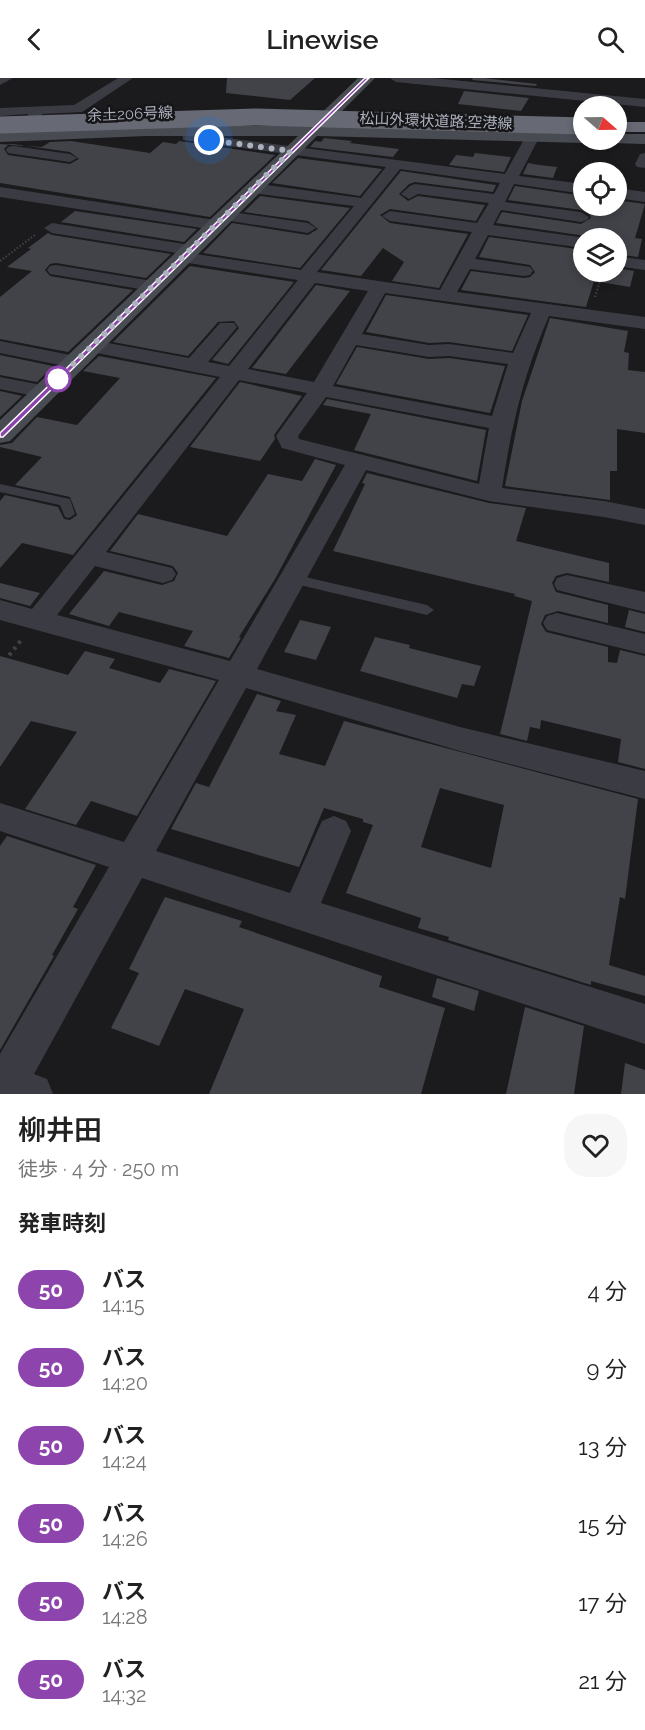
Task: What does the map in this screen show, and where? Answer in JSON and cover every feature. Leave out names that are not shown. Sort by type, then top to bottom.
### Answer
[{"type":"highway","name":"松山外環状道路;空港線","points":[[0,125],[256,117],[573,126]]},
{"type":"highway","points":[[627,127],[645,127]]},
{"type":"street","points":[[0,81],[7,78]]},
{"type":"street","points":[[0,137],[33,121],[77,109],[127,78]]},
{"type":"street","points":[[0,435],[366,78]]},
{"type":"street","points":[[396,78],[645,105]]},
{"type":"street","points":[[446,296],[542,119],[550,94],[550,78]]},
{"type":"street","points":[[0,112],[33,121],[189,129],[314,129],[573,138]]},
{"type":"street","name":"余土206号線","points":[[0,120],[33,121],[192,112],[331,112],[573,120]]},
{"type":"street","points":[[0,159],[27,141],[33,121]]},
{"type":"street","points":[[627,121],[645,122]]},
{"type":"street","points":[[189,129],[188,137],[396,165],[446,178],[510,180],[573,188]]},
{"type":"street","points":[[627,138],[645,139]]},
{"type":"street","points":[[13,150],[70,158]]},
{"type":"street","points":[[38,620],[396,165]]},
{"type":"street","points":[[259,182],[321,184]]},
{"type":"street","points":[[259,182],[365,203]]},
{"type":"street","points":[[409,194],[415,189],[497,202],[578,228]]},
{"type":"street","points":[[0,192],[220,220],[308,228]]},
{"type":"street","points":[[627,194],[645,196]]},
{"type":"street","points":[[390,216],[483,228],[573,228]]},
{"type":"street","points":[[52,228],[308,276],[645,323]]},
{"type":"street","points":[[464,262],[524,271]]},
{"type":"street","points":[[627,263],[645,265]]},
{"type":"street","points":[[55,270],[152,286]]},
{"type":"street","points":[[379,287],[320,390],[287,436],[290,443],[489,494],[604,509],[645,517]]},
{"type":"street","points":[[489,494],[501,424],[520,360],[542,309]]},
{"type":"street","points":[[194,365],[227,327]]},
{"type":"street","points":[[350,338],[429,351],[449,350],[520,360]]},
{"type":"street","points":[[92,346],[501,424]]},
{"type":"street","points":[[0,347],[75,362]]},
{"type":"street","points":[[0,383],[44,392]]},
{"type":"street","points":[[10,1088],[131,860],[359,461]]},
{"type":"street","points":[[89,556],[163,574]]},
{"type":"street","points":[[645,602],[565,593],[645,644]]},
{"type":"street","points":[[0,610],[237,674],[460,739],[645,785]]},
{"type":"street","points":[[0,817],[645,1024]]},
{"type":"street","points":[[299,913],[334,831]]},
{"type":"lane","points":[[0,488],[66,502],[69,514]]},
{"type":"lane","points":[[292,579],[427,610]]},
{"type":"path","points":[[589,316],[600,282]]},
{"type":"path","points":[[0,667],[38,620]]},
{"type":"building","points":[[227,78],[315,78],[290,100],[226,93]]},
{"type":"building","points":[[473,78],[537,84],[536,86],[472,80]]},
{"type":"building","points":[[464,91],[529,98],[521,111],[458,104]]},
{"type":"building","points":[[324,138],[399,149],[393,157],[310,147],[315,141],[321,142]]},
{"type":"building","points":[[71,141],[150,153],[163,142],[176,144],[179,141],[275,155],[210,217],[0,183],[0,144],[10,145],[4,149],[8,155],[70,164],[79,159],[70,152],[26,146],[42,147],[50,142]]},
{"type":"building","points":[[475,153],[511,157],[504,172],[449,165],[456,155],[473,157]]},
{"type":"building","points":[[298,158],[382,169],[360,196],[272,183]]},
{"type":"building","points":[[528,163],[557,167],[553,178],[523,174]]},
{"type":"building","points":[[401,171],[496,185],[493,192],[415,182],[409,184],[399,194],[408,201],[418,196],[485,205],[476,221],[390,209],[380,215],[390,223],[468,234],[439,288],[392,281],[404,262],[383,248],[361,276],[321,270]]},
{"type":"building","points":[[515,186],[573,194],[573,209],[508,200]]},
{"type":"building","points":[[260,196],[350,208],[300,268],[203,253],[232,223],[308,235],[318,229],[308,221],[244,212]]},
{"type":"building","points":[[627,202],[645,204],[635,238],[642,239],[638,257],[627,256],[627,228],[573,228],[573,234],[496,223],[502,212],[581,224],[591,218],[590,216],[627,216]]},
{"type":"building","points":[[75,211],[197,229],[184,242],[61,222]]},
{"type":"building","points":[[48,233],[171,254],[146,278],[56,263],[50,264],[45,270],[50,276],[133,290],[68,352],[0,339],[0,297],[32,271],[7,267]]},
{"type":"building","points":[[489,237],[573,248],[573,282],[594,282],[586,307],[461,290],[471,271],[524,278],[530,277],[535,272],[530,265],[479,257]]},
{"type":"building","points":[[190,266],[294,282],[228,364],[212,360],[239,328],[234,321],[218,322],[188,356],[113,342]]},
{"type":"building","points":[[627,270],[634,271],[630,287],[600,282],[627,282]]},
{"type":"building","points":[[316,285],[350,291],[286,374],[252,368]]},
{"type":"building","points":[[386,295],[528,315],[512,351],[449,342],[429,343],[366,332]]},
{"type":"building","points":[[550,318],[628,331],[624,352],[629,353],[628,370],[645,372],[645,433],[617,429],[617,471],[610,471],[610,500],[505,486],[522,401]]},
{"type":"building","points":[[357,347],[429,359],[449,358],[505,366],[490,413],[336,384]]},
{"type":"building","points":[[0,355],[53,366],[37,382],[0,375]]},
{"type":"building","points":[[99,356],[216,378],[73,555],[22,543],[0,568],[0,501],[5,495],[58,507],[64,519],[70,520],[77,515],[70,497],[15,485],[42,457],[0,447],[0,445],[12,443],[37,417],[77,425],[120,378],[83,371]]},
{"type":"building","points":[[240,382],[302,396],[274,435],[275,439],[260,461],[190,447]]},
{"type":"building","points":[[0,391],[22,396],[0,417]]},
{"type":"building","points":[[327,399],[486,430],[477,481],[354,450],[371,414],[323,405]]},
{"type":"building","points":[[315,459],[336,465],[275,579],[239,637],[241,638],[229,658],[184,646],[193,631],[119,612],[109,626],[69,614],[104,571],[162,585],[174,581],[178,573],[173,566],[110,551],[138,514],[227,536],[268,474],[302,481]]},
{"type":"building","points":[[367,473],[489,503],[526,508],[516,541],[609,563],[609,582],[567,573],[556,576],[552,583],[556,592],[608,605],[608,623],[558,611],[545,615],[541,624],[546,632],[608,647],[608,662],[617,663],[620,650],[645,656],[645,769],[618,762],[621,739],[541,720],[540,729],[530,727],[527,741],[500,734],[532,601],[514,596],[515,594],[333,551],[365,484],[362,483]]},
{"type":"building","points":[[0,583],[40,593],[30,606],[0,598]]},
{"type":"building","points":[[629,610],[645,614],[645,632],[625,627]]},
{"type":"building","points":[[300,620],[331,627],[316,660],[284,652]]},
{"type":"building","points":[[375,637],[481,666],[474,686],[462,684],[457,698],[360,671]]},
{"type":"building","points":[[85,651],[115,659],[109,668],[160,683],[169,669],[216,681],[137,816],[91,801],[76,825],[25,809],[77,732],[31,721],[0,767],[0,656],[68,675]]},
{"type":"building","points":[[257,694],[281,701],[276,711],[296,715],[279,754],[325,766],[344,721],[638,799],[625,899],[620,897],[609,965],[645,976],[645,996],[591,981],[591,985],[448,940],[449,937],[418,928],[421,918],[346,893],[373,825],[363,822],[363,819],[324,808],[299,867],[171,829],[196,783],[209,787]],"holes":[[[440,788],[504,805],[491,868],[421,847]]]},
{"type":"building","points":[[7,836],[96,865],[73,907],[78,909],[52,955],[54,956],[0,1050],[0,846]]},
{"type":"building","points":[[165,897],[242,921],[239,927],[382,976],[379,987],[445,1008],[421,1094],[209,1094],[244,1009],[185,989],[159,1046],[111,1028],[139,973],[129,969]]},
{"type":"building","points":[[437,978],[479,991],[474,1011],[432,997]]},
{"type":"building","points":[[525,1007],[584,1026],[574,1094],[506,1094]]},
{"type":"building","points":[[625,1063],[645,1070],[645,1094],[621,1094]]},
{"type":"bus line","name":"50","points":[[0,435],[366,78]]},
{"type":"route","points":[[58,379],[291,151],[209,140]]}]
